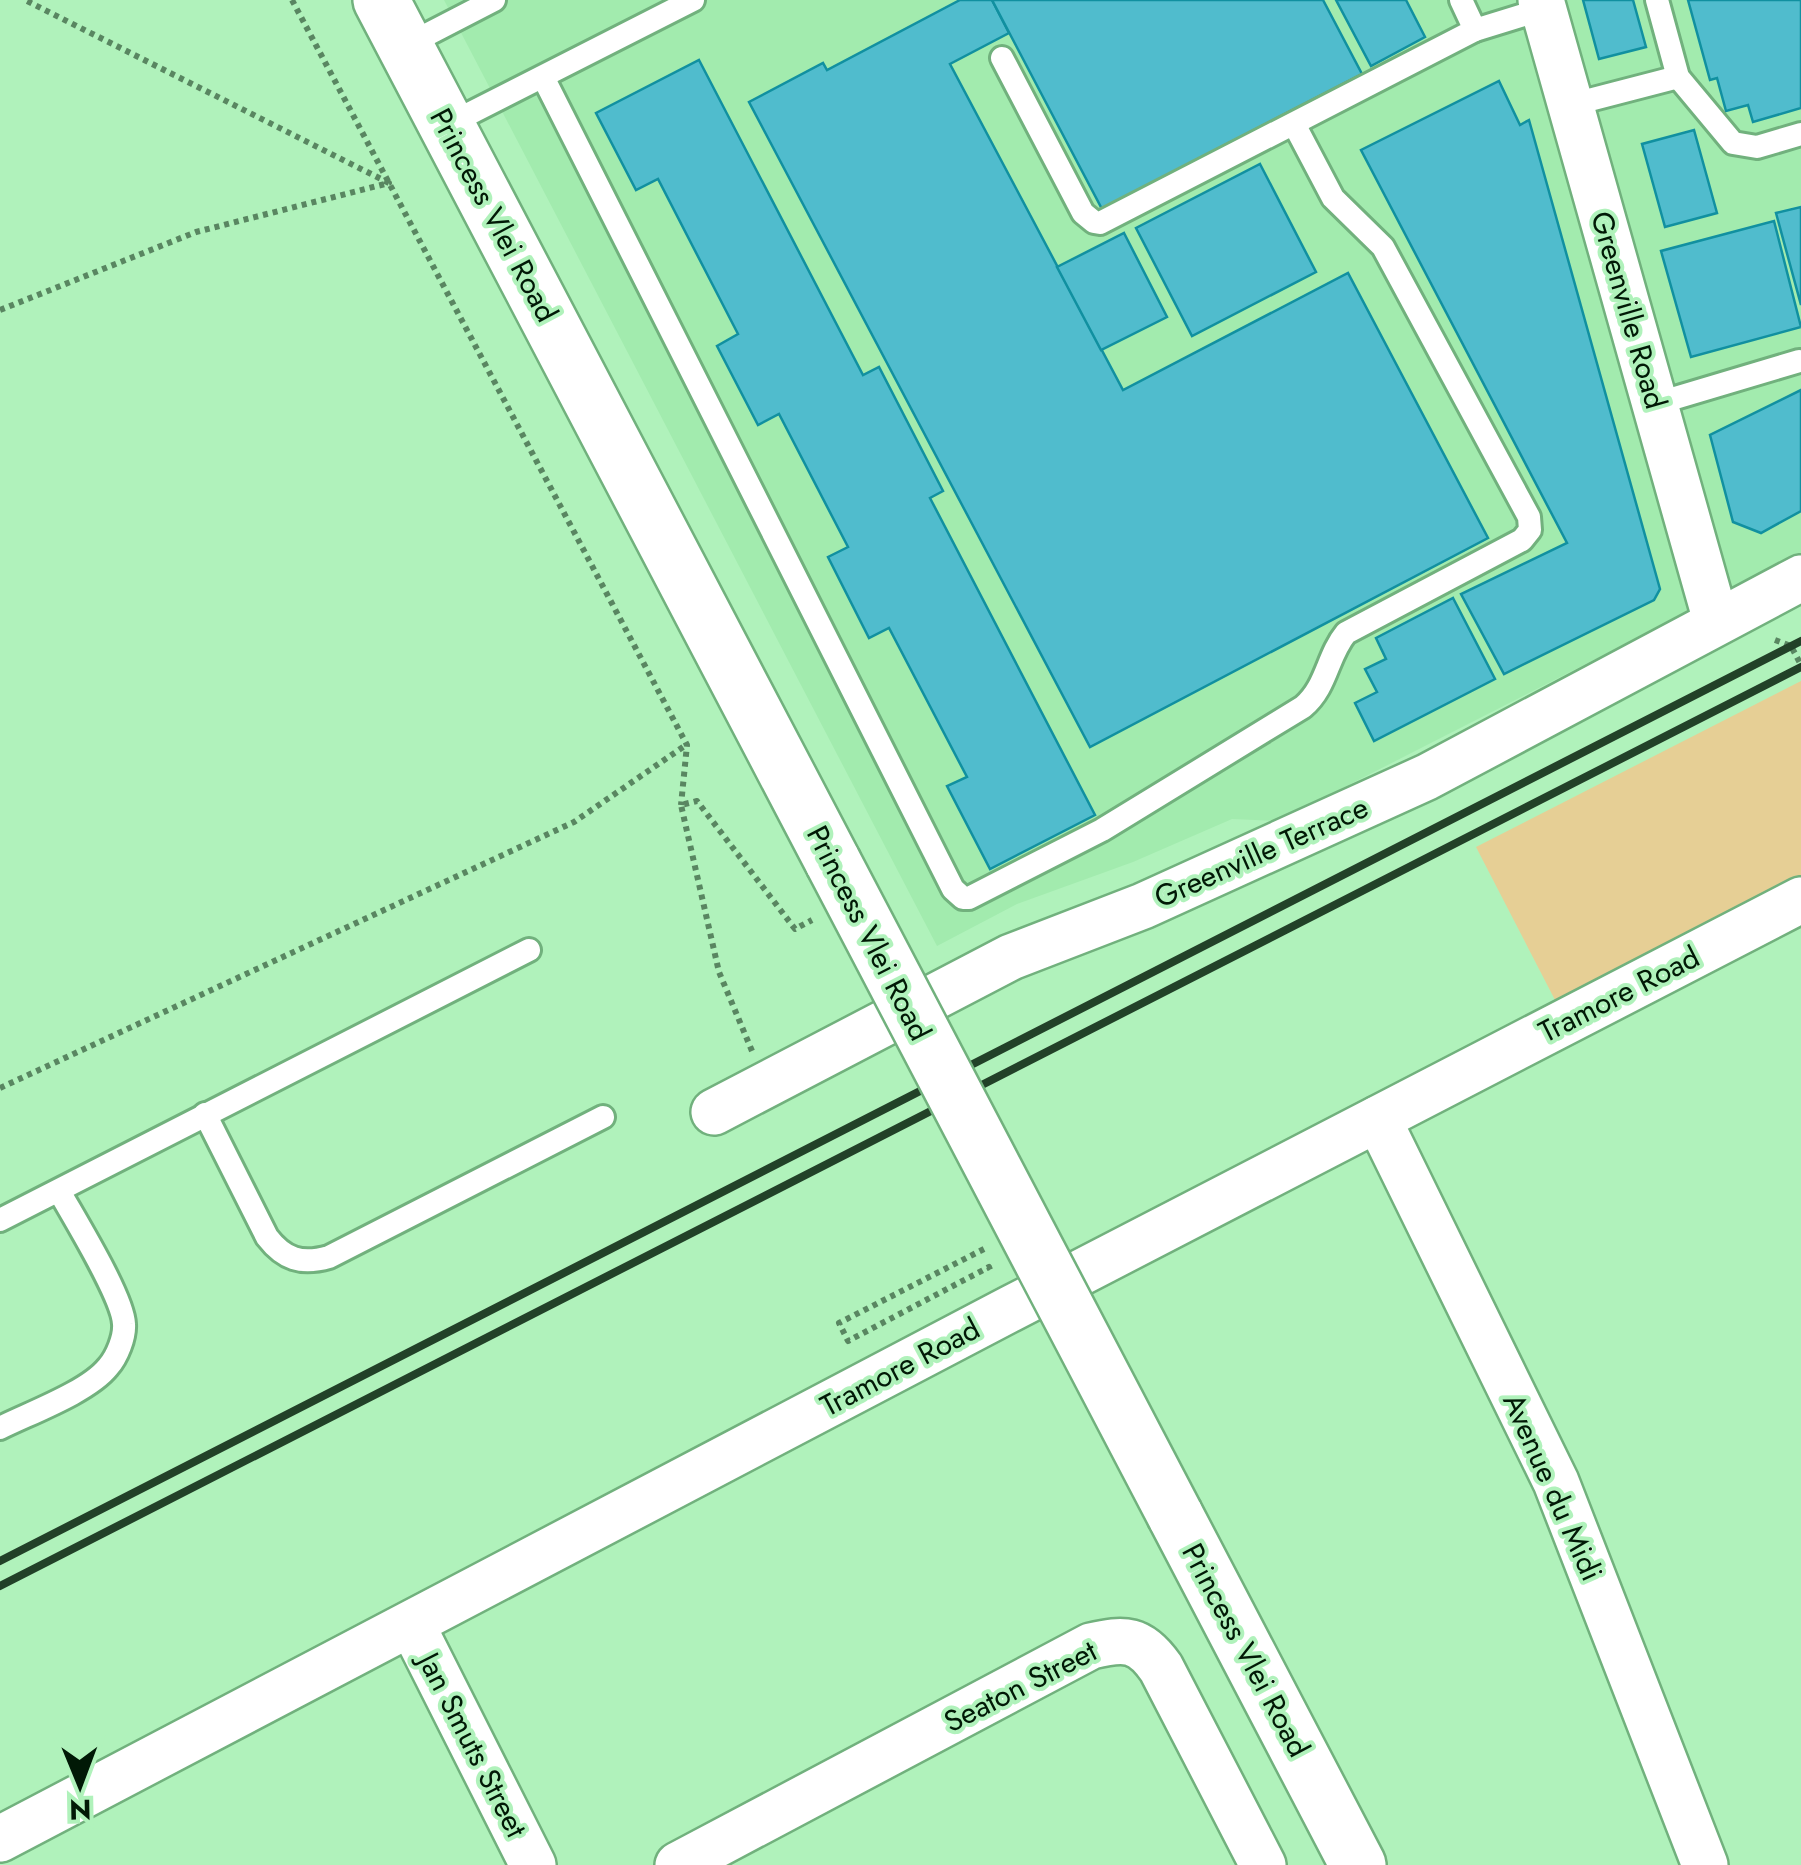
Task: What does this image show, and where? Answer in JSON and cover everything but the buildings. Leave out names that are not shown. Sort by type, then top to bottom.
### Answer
[{"type":"street","name":"Greenville Road","points":[[1542,4],[1716,621]]},
{"type":"street","name":"Princess Vlei Road","points":[[393,23],[1358,1865]]},
{"type":"street","name":"Greenville Terrace","points":[[714,1112],[1010,957],[1143,906],[1427,777],[1801,578]]},
{"type":"street","name":"Tramore Road","points":[[0,1839],[1010,1309],[1801,900]]},
{"type":"street","name":"Avenue du Midi","points":[[1378,1120],[1556,1482],[1705,1865]]},
{"type":"street","name":"Jan Smuts Street","points":[[412,1625],[533,1865]]},
{"type":"street","name":"Seaton Street","points":[[678,1865],[1091,1646],[1133,1641],[1149,1650],[1161,1668],[1263,1865]]},
{"type":"lane","points":[[393,23],[494,0]]},
{"type":"lane","points":[[446,125],[693,0]]},
{"type":"lane","points":[[1461,0],[1475,30]]},
{"type":"lane","points":[[1657,0],[1678,76],[1733,143],[1757,147],[1801,134]]},
{"type":"lane","points":[[1002,58],[1083,214],[1094,222],[1107,221],[1475,30],[1542,4]]},
{"type":"lane","points":[[543,76],[952,889],[963,898],[1102,830],[1303,707],[1318,693],[1346,633],[1522,540],[1530,530],[1529,517],[1383,246],[1333,198],[1294,124]]},
{"type":"lane","points":[[1570,104],[1678,76]]},
{"type":"lane","points":[[1655,404],[1799,361]]},
{"type":"lane","points":[[0,1220],[529,950]]},
{"type":"lane","points":[[205,1114],[266,1236],[278,1251],[294,1260],[312,1262],[329,1257],[603,1117]]},
{"type":"lane","points":[[0,1428],[84,1386],[108,1368],[121,1343],[124,1322],[106,1276],[59,1191]]},
{"type":"path","points":[[25,0],[389,183]]},
{"type":"path","points":[[292,0],[687,745],[681,805],[719,972],[766,1084]]},
{"type":"path","points":[[0,310],[196,232],[389,183]]},
{"type":"path","points":[[0,1088],[574,822],[687,745]]},
{"type":"path","points":[[681,805],[697,801],[795,929],[812,920]]},
{"type":"path","points":[[975,1275],[848,1341],[839,1323],[988,1247]]},
{"type":"shaded area","points":[[444,0],[1801,0],[1801,554],[1278,821],[1232,819],[1133,862],[1017,904],[937,946]]},
{"type":"shaded area","points":[[1801,681],[1801,876],[1555,1000],[1476,847]]},
{"type":"railway","points":[[0,1561],[1801,641]]},
{"type":"railway","points":[[0,1586],[1801,667]]}]
